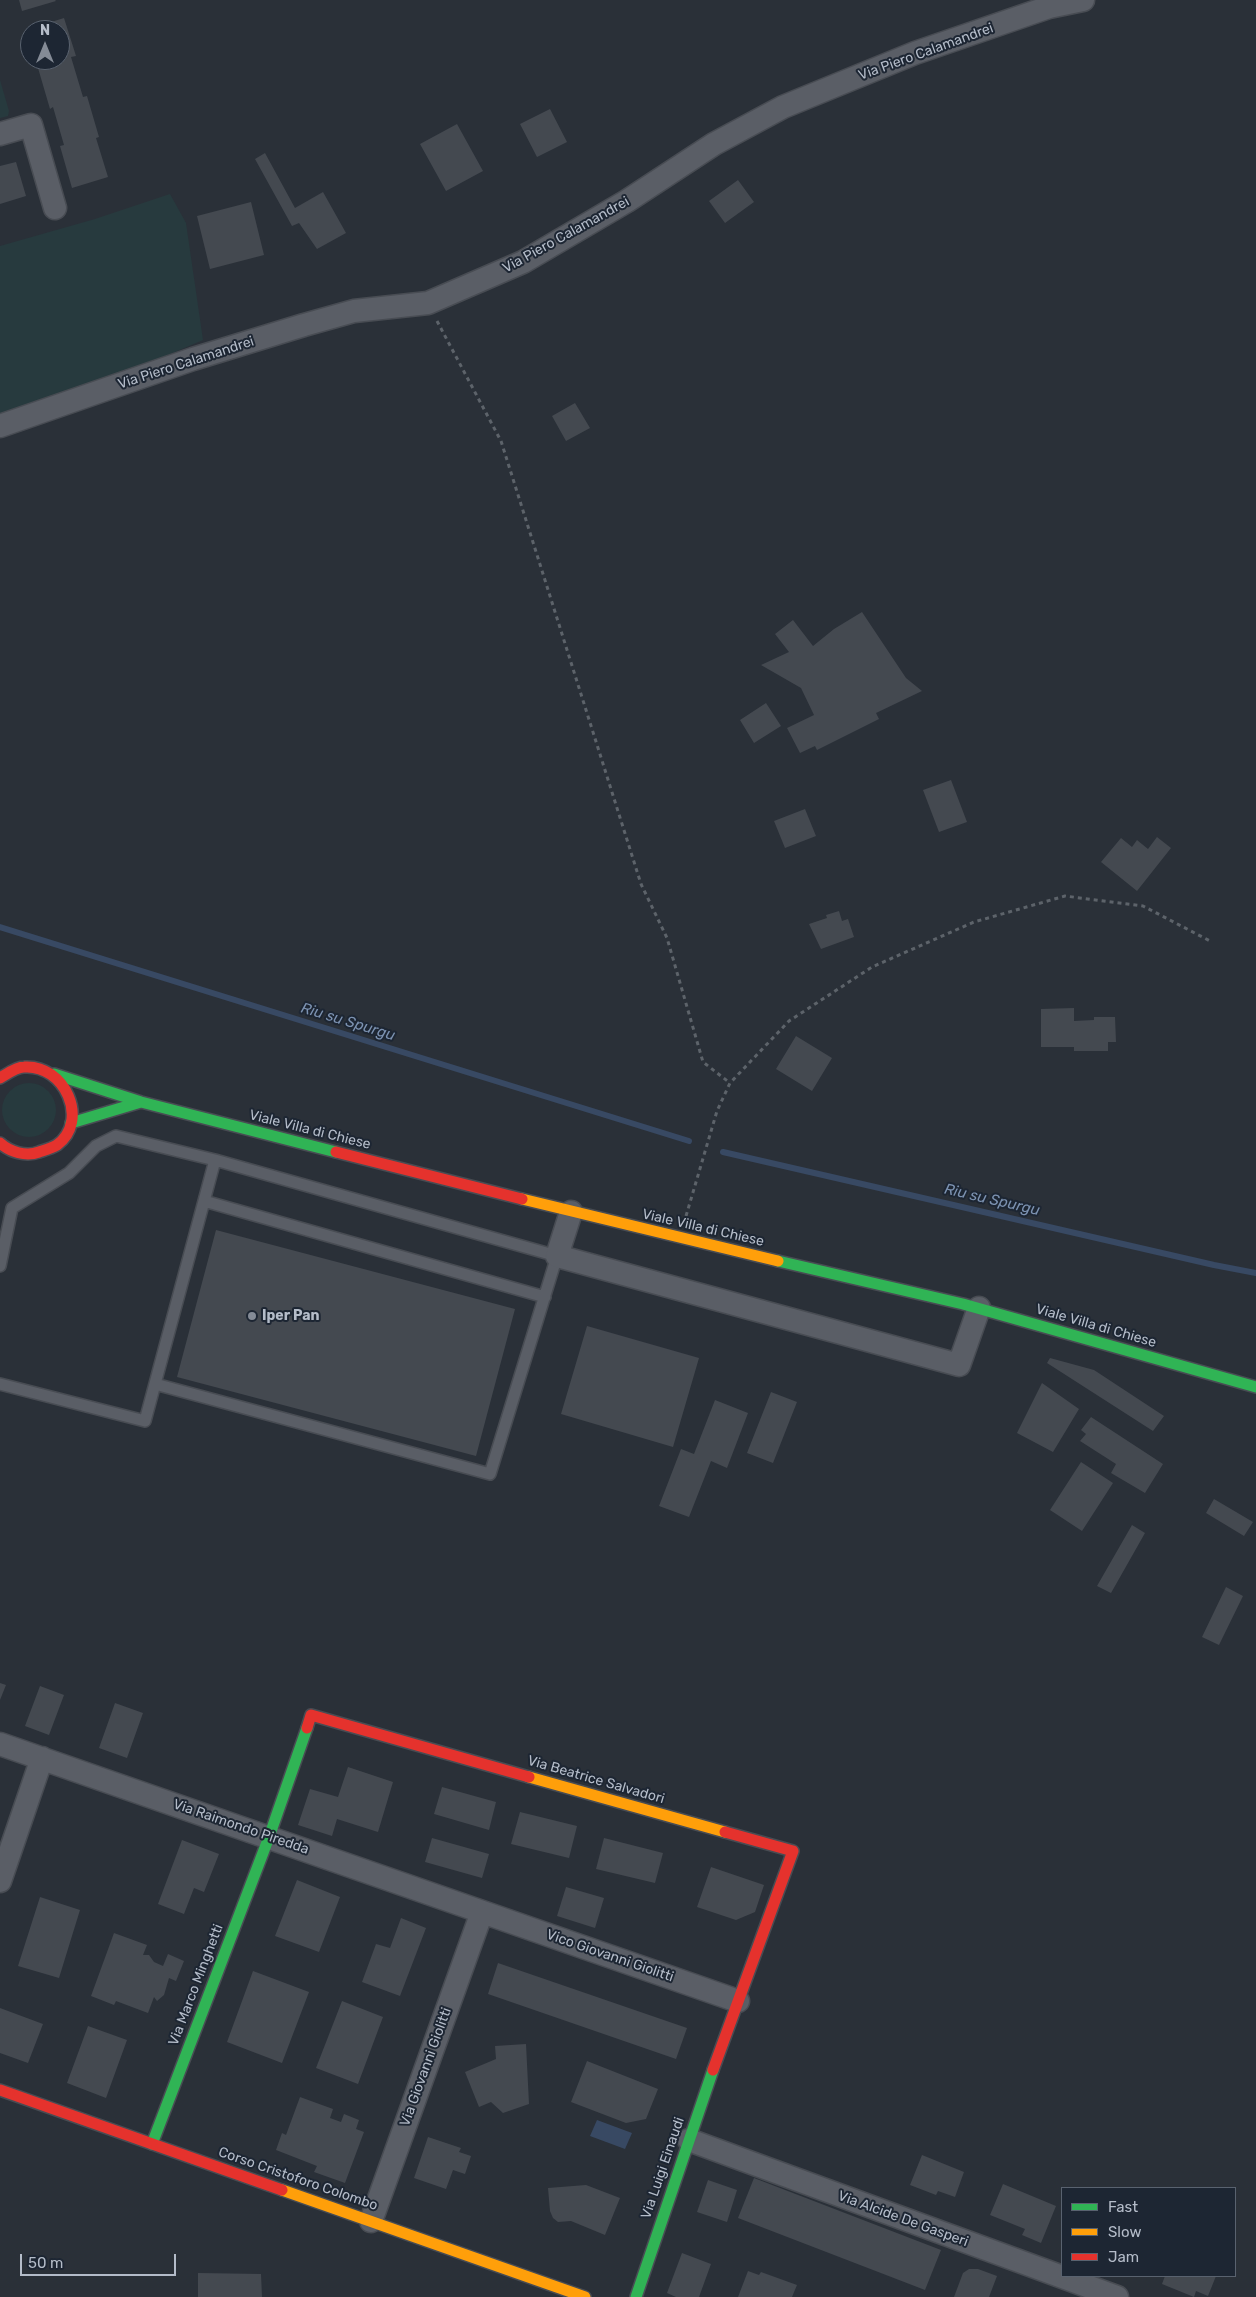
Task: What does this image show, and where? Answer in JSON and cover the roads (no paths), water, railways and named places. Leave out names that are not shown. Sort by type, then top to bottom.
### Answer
[{"type":"street","name":"Via Piero Calamandrei","points":[[0,426],[193,358],[304,325],[354,311],[428,303],[523,262],[627,201],[714,144],[784,107],[915,53],[1049,7],[1083,0]]},
{"type":"street","points":[[0,134],[31,125],[55,208]]},
{"type":"street","name":"Viale Villa di Chiese","points":[[0,1062],[22,1067],[33,1066],[141,1102],[571,1212],[979,1308],[1256,1387]]},
{"type":"street","points":[[0,1078],[8,1072],[22,1067]]},
{"type":"street","points":[[1,1148],[22,1153],[42,1152],[55,1145],[65,1136],[71,1123],[73,1110],[70,1096],[64,1084],[54,1074]]},
{"type":"street","points":[[71,1123],[141,1102]]},
{"type":"street","points":[[571,1212],[557,1256],[959,1365],[979,1308]]},
{"type":"street","name":"Via Beatrice Salvadori","points":[[269,1836],[311,1715],[793,1851],[720,2049]]},
{"type":"street","name":"Via Raimondo Piredda","points":[[0,1744],[269,1836],[482,1912]]},
{"type":"street","points":[[0,1881],[42,1758]]},
{"type":"street","name":"Via Marco Minghetti","points":[[152,2144],[269,1836]]},
{"type":"street","name":"Vico Giovanni Giolitti","points":[[482,1912],[738,2001]]},
{"type":"street","name":"Via Giovanni Giolitti","points":[[371,2221],[482,1912]]},
{"type":"street","name":"Via Luigi Einaudi","points":[[636,2297],[720,2049]]},
{"type":"street","name":"Corso Cristoforo Colombo","points":[[0,2090],[585,2297]]},
{"type":"street","name":"Via Alcide De Gasperi","points":[[689,2140],[1061,2276]]},
{"type":"street","name":"Via Alcide De Gasperi","points":[[1062,2277],[1117,2297]]},
{"type":"lane","points":[[0,1266],[1,1252],[12,1208],[68,1173],[96,1146],[116,1136],[215,1160],[557,1256],[490,1474],[155,1384]]},
{"type":"lane","points":[[0,1384],[145,1421],[215,1160]]},
{"type":"lane","points":[[204,1201],[545,1297]]},
{"type":"water","points":[[597,2120],[632,2133],[625,2149],[590,2136]]},
{"type":"waterway","name":"Riu su Spurgu","points":[[0,927],[689,1141]]},
{"type":"waterway","name":"Riu su Spurgu","points":[[723,1152],[1256,1273]]},
{"type":"place","name":"Iper Pan","points":[[252,1316]]}]
